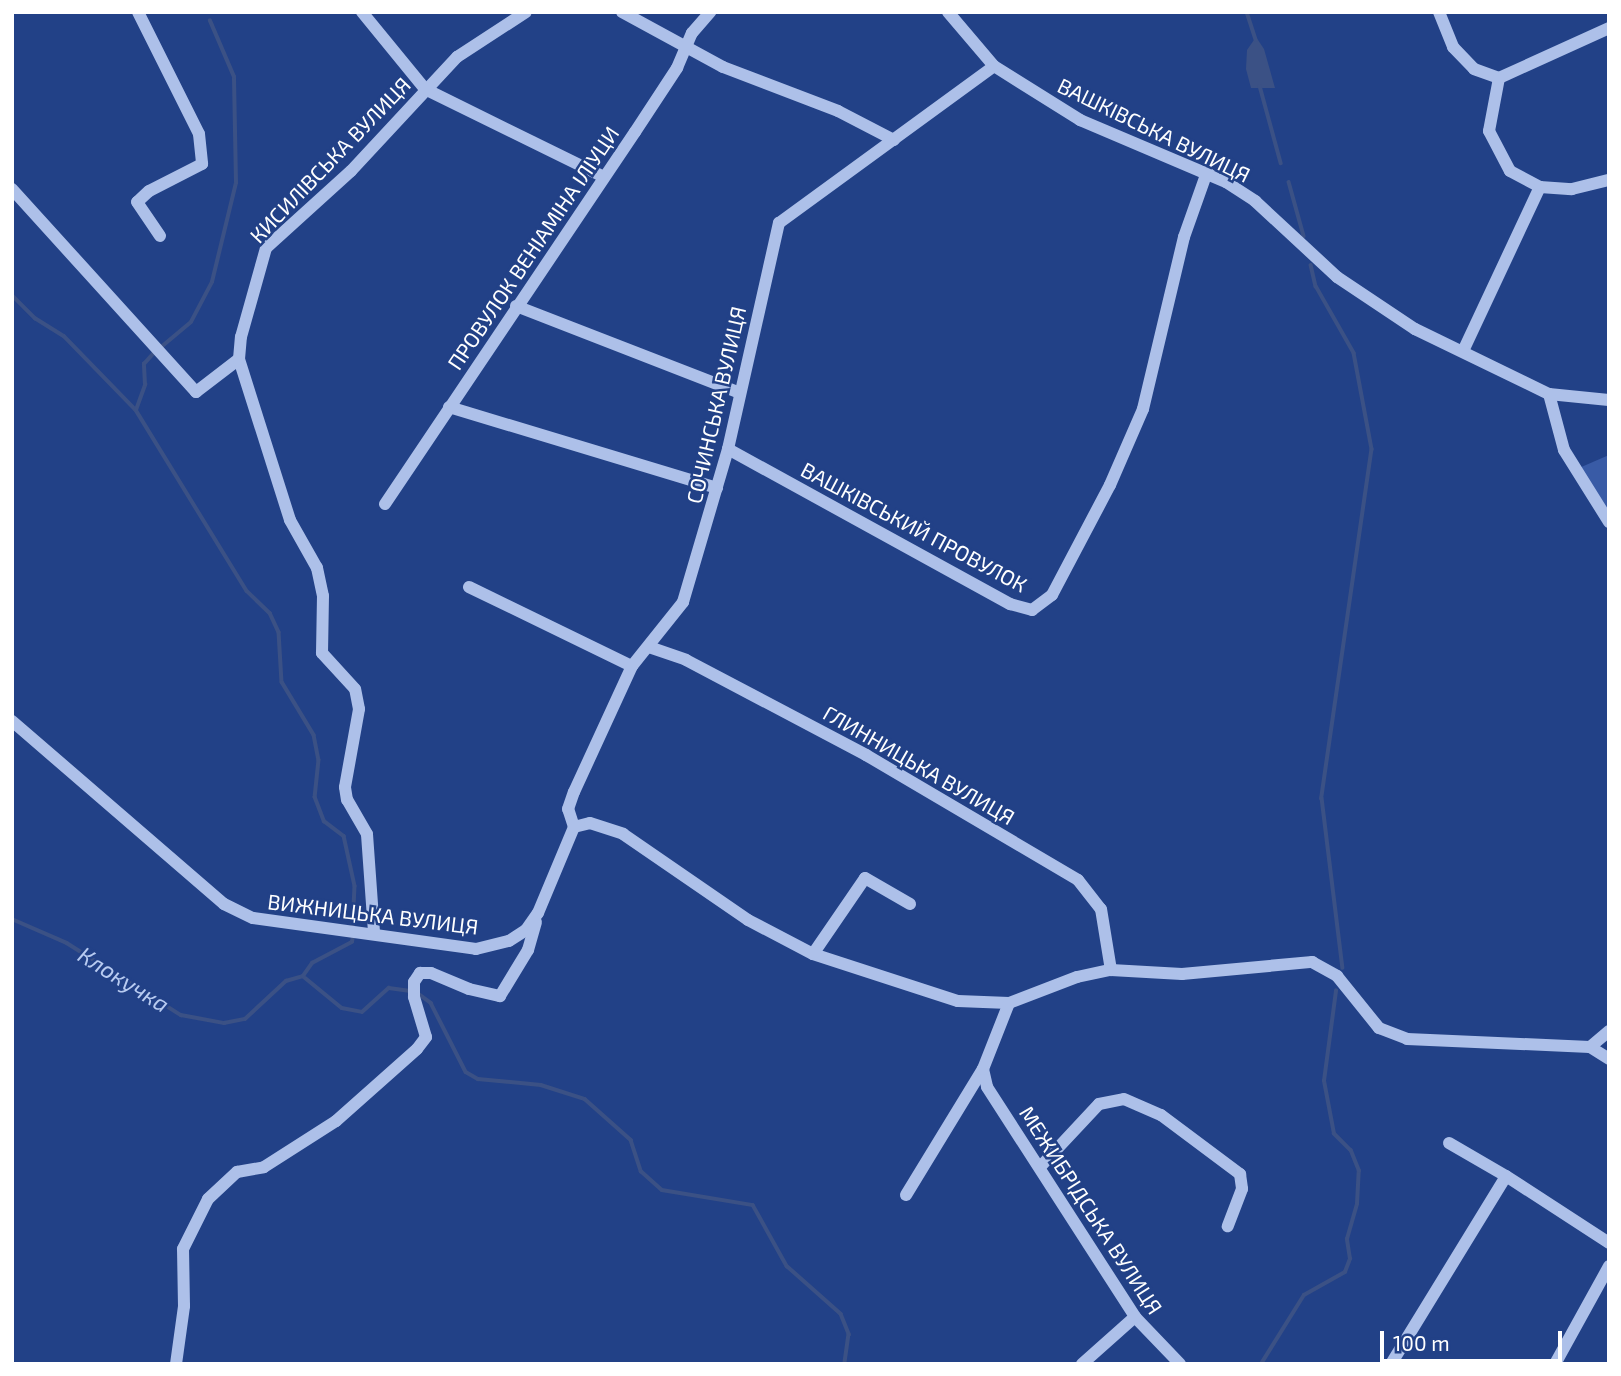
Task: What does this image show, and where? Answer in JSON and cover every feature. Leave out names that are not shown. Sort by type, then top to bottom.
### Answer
[{"type":"street","points":[[138,12],[198,134],[202,164],[149,191],[137,202],[160,236]]},
{"type":"street","points":[[362,12],[425,89],[602,176]]},
{"type":"street","name":"КИСИЛІВСЬКА ВУЛИЦЯ","points":[[369,931],[367,834],[346,800],[345,787],[359,709],[355,689],[322,653],[323,596],[317,568],[290,520],[239,359],[248,305],[266,248],[351,171],[457,57],[526,12]]},
{"type":"street","points":[[622,12],[687,47],[894,140]]},
{"type":"street","name":"ПРОВУЛОК ВЕНІАМІНА ІЛІУЦИ","points":[[385,504],[602,176],[635,132],[710,12]]},
{"type":"street","name":"ВАШКІВСЬКА ВУЛИЦЯ","points":[[948,12],[994,65],[1080,120],[1206,172],[1255,201],[1371,303],[1415,329],[1464,349],[1549,394],[1609,400]]},
{"type":"street","points":[[1439,12],[1452,47],[1474,69],[1499,78],[1609,29]]},
{"type":"street","name":"СОЧИНСЬКА ВУЛИЦЯ","points":[[573,827],[569,809],[574,792],[632,666],[683,602],[727,449],[779,223],[994,65]]},
{"type":"street","points":[[1499,78],[1489,131],[1510,171],[1540,187],[1572,189],[1609,180]]},
{"type":"street","name":"ВАШКІВСЬКИЙ ПРОВУЛОК","points":[[727,449],[1010,604],[1032,610],[1052,595],[1110,485],[1143,409],[1184,237],[1206,172]]},
{"type":"street","points":[[1464,349],[1540,187]]},
{"type":"street","points":[[12,189],[196,392],[239,359]]},
{"type":"street","points":[[516,306],[740,393]]},
{"type":"street","points":[[1549,394],[1564,450],[1609,522]]},
{"type":"street","points":[[449,407],[717,488]]},
{"type":"street","points":[[469,587],[632,666]]},
{"type":"street","name":"ГЛИННИЦЬКА ВУЛИЦЯ","points":[[649,648],[686,660],[866,755],[1078,880],[1101,909],[1111,970]]},
{"type":"street","name":"ВИЖНИЦЬКА ВУЛИЦЯ","points":[[12,721],[224,904],[253,918],[341,930],[369,931],[476,949],[509,941],[526,930],[538,914],[573,827]]},
{"type":"street","points":[[573,827],[590,822],[623,834],[748,920],[813,954],[958,1001],[1009,1003],[1077,977],[1111,970],[1182,974],[1312,962],[1337,976],[1379,1028],[1407,1039],[1590,1047],[1609,1059]]},
{"type":"street","points":[[813,954],[865,878],[910,904]]},
{"type":"street","points":[[176,1364],[184,1306],[183,1249],[208,1199],[237,1172],[264,1167],[336,1121],[407,1058],[426,1037],[414,997],[414,982],[420,973],[431,973],[469,989],[500,996],[528,950],[538,914]]},
{"type":"street","points":[[906,1195],[983,1069],[1009,1003]]},
{"type":"street","points":[[1590,1047],[1609,1031]]},
{"type":"street","name":"МЕЖИБРІДСЬКА ВУЛИЦЯ","points":[[983,1069],[987,1087],[1041,1166],[1135,1317],[1180,1364]]},
{"type":"street","points":[[1041,1166],[1099,1104],[1124,1099],[1161,1115],[1240,1174],[1242,1189],[1228,1226]]},
{"type":"street","points":[[1449,1143],[1506,1176],[1609,1243]]},
{"type":"street","points":[[1391,1364],[1506,1176]]},
{"type":"street","points":[[1560,1362],[1609,1266]]},
{"type":"street","points":[[1082,1364],[1135,1317]]},
{"type":"shaded area","points":[[1256,37],[1264,49],[1275,88],[1251,88],[1246,69],[1247,50]]},
{"type":"shaded area","points":[[1609,455],[1609,518],[1579,468]]},
{"type":"waterway","points":[[1247,12],[1256,40]]},
{"type":"waterway","points":[[160,348],[191,322],[212,282],[236,183],[234,77],[210,21]]},
{"type":"waterway","points":[[1260,86],[1281,163]]},
{"type":"waterway","points":[[1289,182],[1304,236]]},
{"type":"waterway","points":[[1311,265],[1316,286],[1354,353],[1372,449],[1322,798],[1343,968]]},
{"type":"waterway","points":[[12,295],[35,318],[64,336],[136,410],[247,591],[270,613],[279,632],[282,682],[314,735],[319,760],[315,797],[324,821],[344,836],[355,886],[353,929]]},
{"type":"waterway","points":[[136,410],[145,385],[144,364],[154,353]]},
{"type":"waterway","name":"Клокучка","points":[[12,919],[67,943],[181,1015],[224,1023],[245,1019],[286,981],[303,976],[342,1008],[362,1012],[389,988],[416,992],[431,1003],[466,1072],[478,1079],[541,1085],[585,1099],[631,1140],[641,1171],[662,1190],[753,1205],[787,1266],[841,1314],[849,1334],[845,1364]]},
{"type":"waterway","points":[[303,976],[312,963],[352,942],[353,936]]},
{"type":"waterway","points":[[1261,1364],[1304,1295],[1345,1272],[1350,1259],[1347,1239],[1357,1204],[1359,1171],[1351,1151],[1334,1134],[1324,1081],[1336,991]]}]
